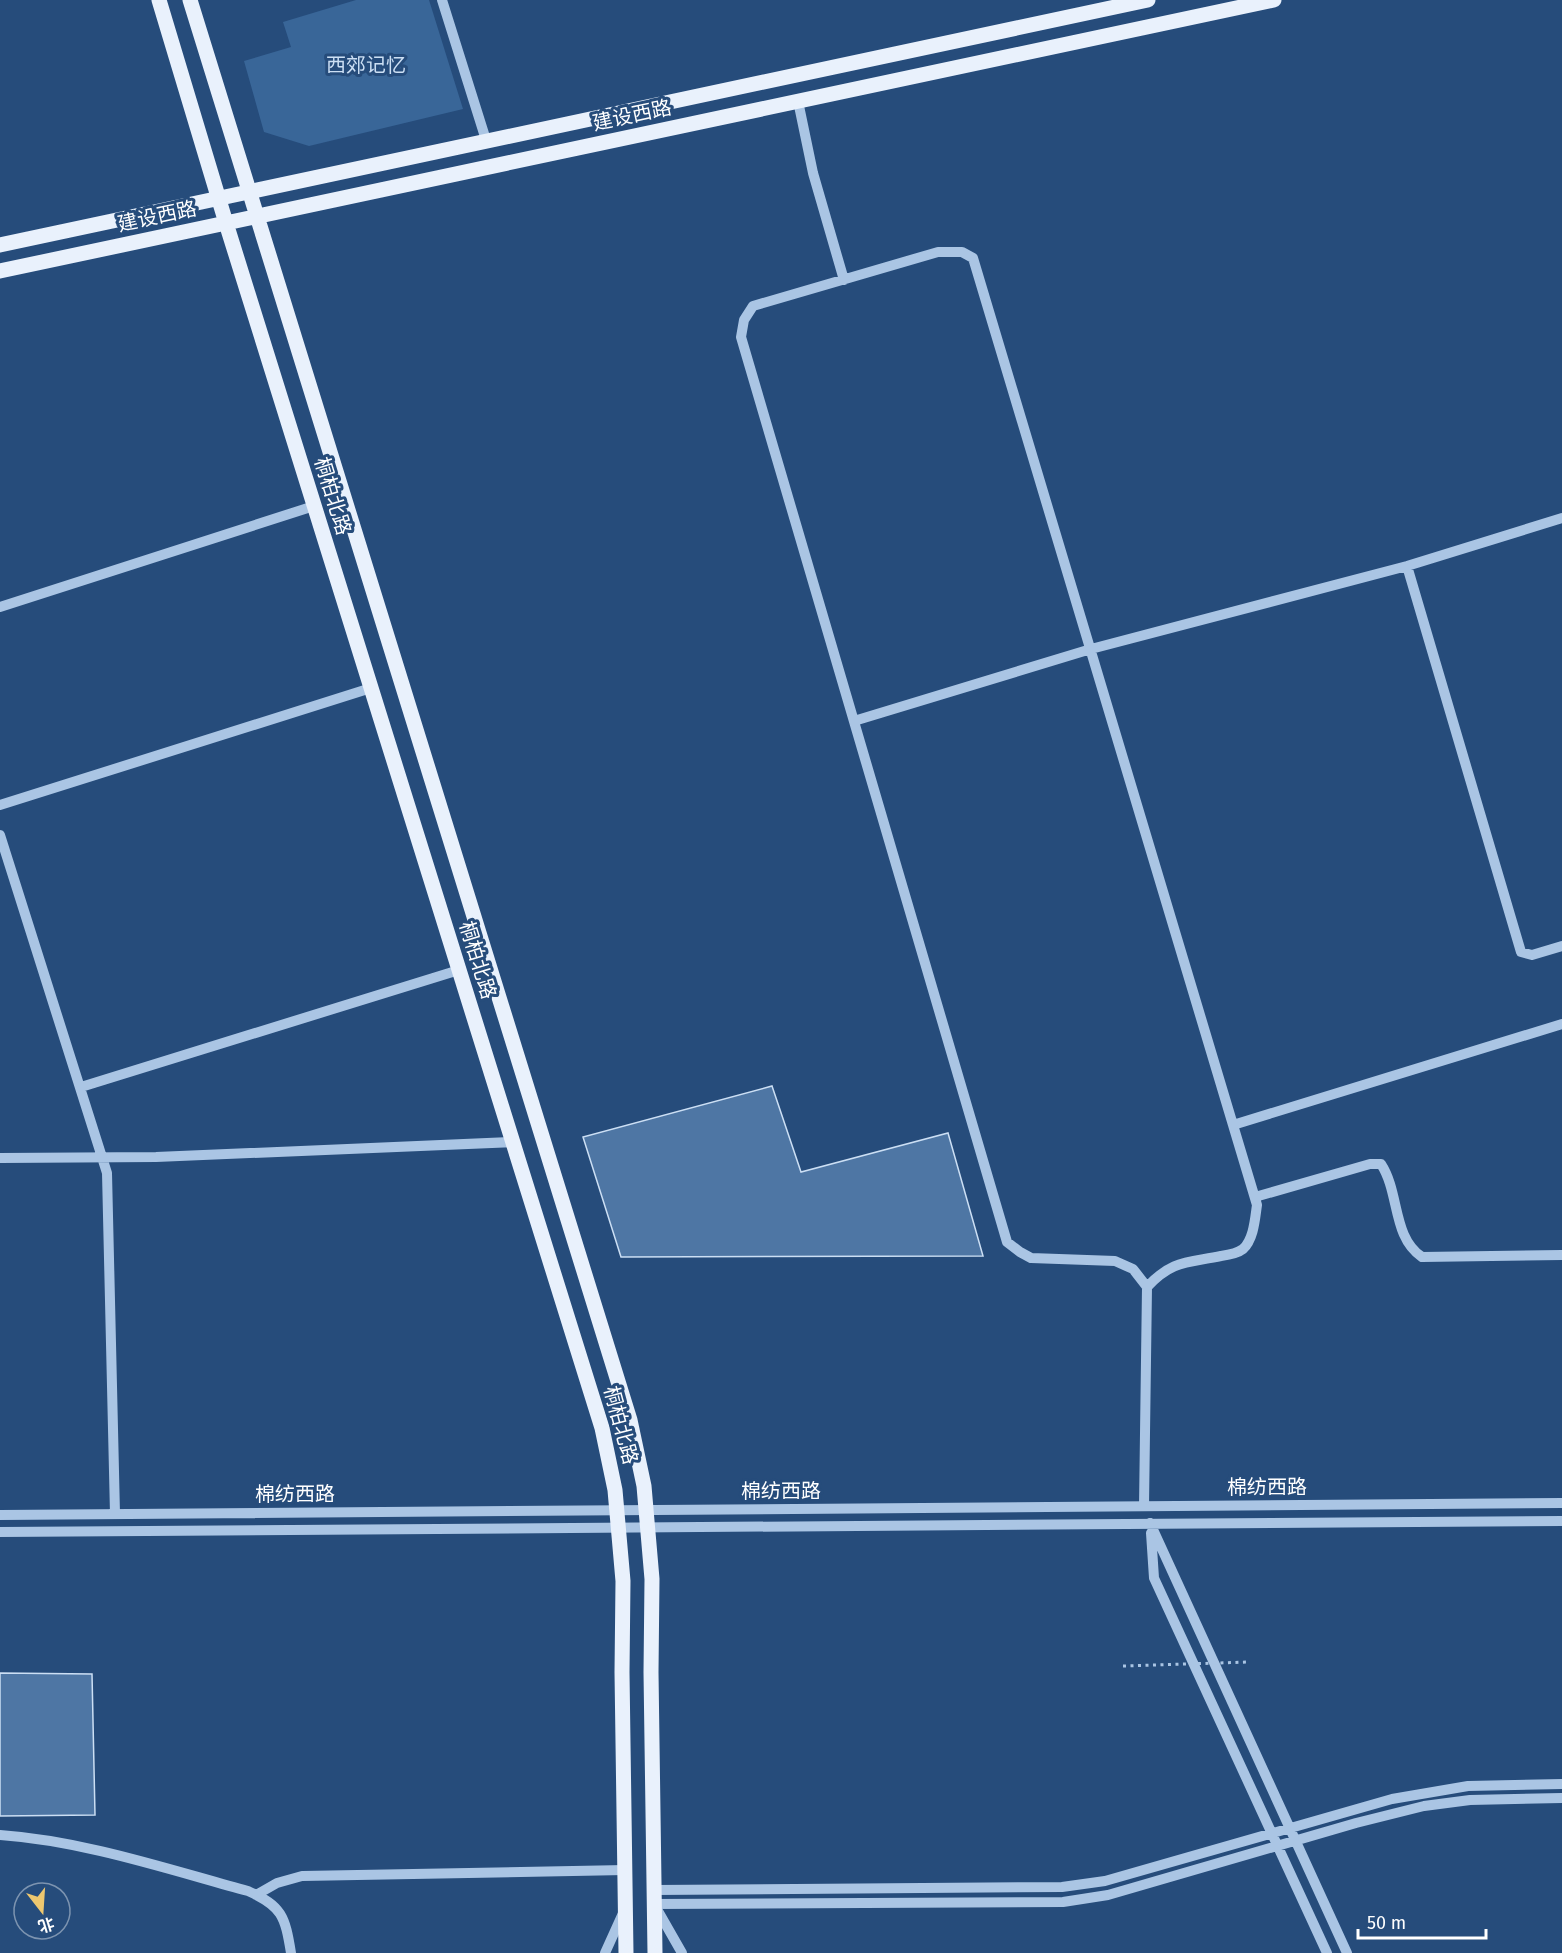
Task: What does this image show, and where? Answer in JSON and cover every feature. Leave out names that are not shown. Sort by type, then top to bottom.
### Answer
[{"type":"main road","name":"桐柏北路","points":[[159,0],[218,198],[602,1428],[615,1490],[623,1581],[626,1953]]},
{"type":"main road","name":"桐柏北路","points":[[190,0],[630,1420],[644,1486],[652,1580],[655,1953]]},
{"type":"main road","name":"建设西路","points":[[0,244],[1148,0]]},
{"type":"main road","name":"建设西路","points":[[0,271],[1274,0]]},
{"type":"street","points":[[442,0],[486,140]]},
{"type":"street","points":[[798,101],[813,173],[844,280]]},
{"type":"street","points":[[1144,1506],[1147,1287],[1132,1269],[1115,1261],[1031,1258],[1007,1242],[741,337],[744,320],[753,306],[938,252],[962,252],[974,258],[1257,1205],[1250,1239],[1243,1249],[1231,1254],[1178,1264],[1165,1270],[1147,1287]]},
{"type":"street","points":[[0,608],[314,506]]},
{"type":"street","points":[[854,721],[1091,650],[1407,567],[1562,518]]},
{"type":"street","points":[[1407,567],[1521,952],[1532,955],[1562,946]]},
{"type":"street","points":[[0,805],[371,688]]},
{"type":"street","points":[[0,835],[107,1173],[114,1514]]},
{"type":"street","points":[[81,1087],[459,970]]},
{"type":"street","points":[[1233,1125],[1562,1024]]},
{"type":"street","points":[[0,1158],[168,1157],[513,1142]]},
{"type":"street","points":[[1255,1197],[1370,1164],[1381,1164],[1405,1238],[1412,1251],[1422,1257],[1562,1255]]},
{"type":"street","name":"棉纺西路","points":[[0,1515],[1562,1503]]},
{"type":"street","name":"棉纺西路","points":[[0,1532],[1562,1521]]},
{"type":"street","points":[[1150,1524],[1347,1953]]},
{"type":"street","points":[[1150,1524],[1154,1578],[1327,1953]]},
{"type":"street","points":[[654,1897],[1084,1885],[1422,1792],[1468,1786],[1562,1784]]},
{"type":"street","points":[[654,1897],[1063,1902],[1108,1895],[1424,1806],[1470,1800],[1562,1798]]},
{"type":"street","points":[[0,1835],[19,1836],[105,1852],[265,1898],[277,1907],[288,1936],[291,1953]]},
{"type":"street","points":[[256,1895],[277,1883],[302,1876],[625,1870]]},
{"type":"street","points":[[654,1897],[682,1953]]},
{"type":"street","points":[[605,1953],[625,1908]]},
{"type":"path","points":[[1124,1666],[1249,1662]]},
{"type":"green space","name":"西郊记忆","points":[[356,0],[429,0],[463,109],[309,146],[264,132],[244,61],[291,47],[283,22]]},
{"type":"building","points":[[772,1086],[801,1172],[948,1133],[983,1256],[621,1257],[583,1137]]},
{"type":"building","points":[[0,1673],[92,1674],[95,1815],[0,1816]]}]
